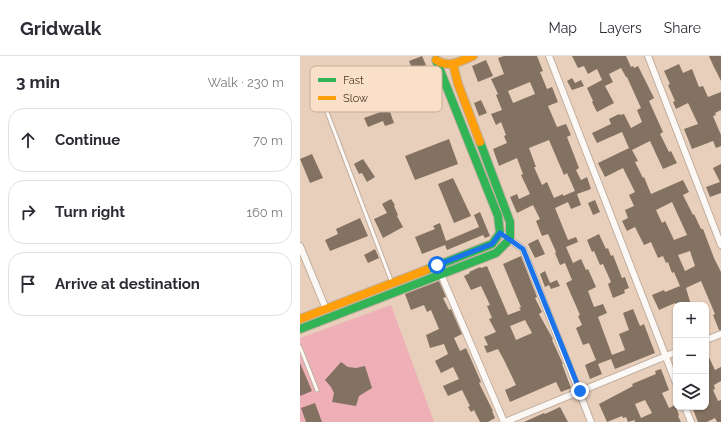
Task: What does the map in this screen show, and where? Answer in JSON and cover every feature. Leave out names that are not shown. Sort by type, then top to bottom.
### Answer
[{"type":"street","points":[[435,58],[441,64],[446,66],[473,56]]},
{"type":"street","points":[[549,56],[673,375]]},
{"type":"street","points":[[648,56],[721,245]]},
{"type":"street","points":[[300,329],[496,253],[510,240],[510,222],[458,84],[452,64]]},
{"type":"street","points":[[300,319],[492,244],[500,233],[498,216],[442,76]]},
{"type":"street","points":[[500,233],[523,249],[591,422]]},
{"type":"street","points":[[300,246],[326,309]]},
{"type":"street","points":[[437,265],[507,422],[673,353]]},
{"type":"street","points":[[709,339],[721,334]]},
{"type":"street","points":[[686,410],[691,422]]},
{"type":"lane","points":[[327,112],[392,283]]},
{"type":"lane","points":[[300,346],[317,390]]},
{"type":"shaded area","points":[[391,305],[434,422],[300,422],[300,338]]},
{"type":"building","points":[[422,56],[426,65],[411,66],[409,61]]},
{"type":"building","points":[[504,56],[537,56],[543,71],[540,72],[547,89],[552,87],[558,102],[548,106],[557,127],[566,124],[571,135],[567,137],[579,168],[576,170],[581,180],[587,177],[591,189],[577,194],[581,205],[571,209],[568,202],[555,208],[568,240],[576,237],[578,242],[566,247],[573,263],[581,259],[586,270],[588,269],[596,287],[588,291],[594,307],[603,304],[607,313],[598,317],[612,355],[625,350],[619,334],[629,330],[623,313],[633,309],[640,326],[644,324],[655,353],[615,369],[611,359],[598,364],[602,374],[590,379],[585,365],[596,360],[589,343],[583,345],[576,328],[582,325],[578,316],[580,315],[566,283],[572,280],[565,263],[560,265],[548,234],[542,236],[536,221],[540,219],[533,205],[517,213],[510,197],[517,194],[519,199],[530,194],[521,175],[523,174],[517,158],[499,166],[493,149],[507,143],[504,136],[506,135],[501,122],[496,125],[491,114],[502,110],[496,95],[498,94],[491,79],[504,74],[498,58]],"holes":[[[530,82],[535,94],[513,103],[508,91]],[[549,140],[564,175],[567,173],[575,191],[554,198],[547,182],[542,185],[534,167],[536,167],[529,148]]]},
{"type":"building","points":[[572,56],[626,56],[631,67],[633,66],[634,68],[638,66],[654,98],[649,101],[663,132],[660,134],[669,152],[671,151],[677,163],[663,169],[650,141],[632,150],[638,161],[635,162],[643,178],[644,177],[651,194],[683,180],[689,192],[683,195],[701,229],[703,229],[721,272],[721,330],[719,330],[713,315],[715,314],[701,281],[686,288],[690,302],[673,302],[673,304],[659,310],[652,295],[680,286],[674,272],[672,273],[668,262],[666,263],[663,256],[658,258],[651,242],[644,245],[635,227],[627,231],[622,221],[628,218],[625,210],[634,206],[629,195],[635,192],[623,168],[605,177],[598,163],[629,148],[622,132],[597,143],[592,133],[611,124],[609,119],[619,114],[624,114],[631,128],[642,122],[637,110],[641,108],[627,77],[621,68],[609,74],[613,82],[605,86],[614,103],[597,112],[587,88],[602,80],[597,69],[588,74],[584,66],[578,68]],"holes":[[[672,202],[687,235],[674,240],[665,221],[662,223],[656,210]],[[690,251],[695,266],[685,271],[678,255]]]},
{"type":"building","points":[[709,56],[721,56],[721,81],[713,65]]},
{"type":"building","points":[[486,60],[493,76],[478,82],[472,66]]},
{"type":"building","points":[[679,64],[683,73],[692,69],[699,87],[703,86],[708,97],[721,92],[721,110],[713,116],[721,135],[721,146],[716,148],[713,141],[692,149],[684,129],[698,124],[688,103],[676,109],[673,102],[675,101],[668,85],[670,84],[664,71]]},
{"type":"building","points":[[572,78],[575,83],[581,80],[584,86],[572,90],[567,81]]},
{"type":"building","points":[[481,100],[487,113],[479,116],[474,103]]},
{"type":"building","points":[[381,112],[390,112],[394,123],[385,126],[383,121],[368,127],[364,118]]},
{"type":"building","points":[[449,139],[458,164],[415,180],[405,156]]},
{"type":"building","points":[[312,154],[323,178],[310,183],[300,159]]},
{"type":"building","points":[[363,159],[375,177],[367,182],[362,173],[359,174],[354,164]]},
{"type":"building","points":[[721,164],[721,193],[710,197],[706,187],[720,182],[713,168]]},
{"type":"building","points":[[453,178],[471,216],[454,223],[438,184]]},
{"type":"building","points":[[391,199],[395,205],[397,216],[403,227],[383,238],[374,219],[387,213],[382,204]]},
{"type":"building","points":[[595,200],[600,212],[593,215],[588,203]]},
{"type":"building","points":[[480,212],[490,236],[485,238],[483,235],[447,250],[445,245],[422,254],[415,237],[435,229],[433,226],[440,223],[446,241],[479,227],[474,215]]},
{"type":"building","points":[[360,218],[368,236],[330,251],[325,240],[338,234],[336,229]]},
{"type":"building","points":[[599,234],[606,249],[608,248],[611,256],[613,255],[622,278],[625,277],[629,288],[624,290],[625,293],[613,298],[608,284],[611,282],[603,264],[600,265],[587,240]]},
{"type":"building","points":[[538,239],[545,254],[535,258],[528,244]]},
{"type":"building","points":[[375,249],[379,258],[368,263],[364,255]]},
{"type":"building","points":[[521,256],[537,297],[535,298],[542,312],[539,314],[553,339],[552,340],[563,364],[571,388],[561,392],[556,382],[510,402],[505,390],[516,385],[498,349],[487,353],[484,346],[488,345],[484,337],[496,332],[489,319],[492,318],[487,306],[490,305],[481,286],[471,290],[464,276],[480,267],[487,266],[508,315],[521,310],[519,308],[521,307],[503,264]],"holes":[[[525,320],[532,333],[516,340],[510,326]]]},
{"type":"building","points":[[545,271],[550,283],[557,280],[560,286],[551,289],[549,285],[545,287],[540,274]]},
{"type":"building","points":[[439,281],[446,297],[443,298],[449,310],[451,309],[462,334],[454,338],[460,351],[466,348],[481,382],[479,383],[493,411],[495,418],[488,422],[480,422],[474,410],[471,412],[468,407],[470,406],[462,390],[448,396],[443,386],[459,379],[453,367],[441,373],[435,361],[448,354],[444,344],[430,348],[426,335],[439,329],[431,310],[427,312],[424,305],[411,310],[405,294]]},
{"type":"building","points":[[709,357],[715,370],[721,367],[721,381],[714,385],[715,389],[713,390],[718,401],[721,400],[721,422],[717,422],[715,418],[707,422],[698,422],[693,410],[709,410]]},
{"type":"building","points":[[341,362],[348,367],[356,368],[365,366],[372,388],[359,396],[356,406],[332,402],[334,393],[325,380]]},
{"type":"building","points":[[300,363],[312,391],[300,396]]},
{"type":"building","points":[[661,369],[669,390],[662,393],[669,408],[673,406],[673,410],[677,410],[681,422],[634,422],[635,420],[628,422],[626,417],[623,418],[622,416],[607,422],[599,404],[633,386],[632,384],[656,374],[655,371]],"holes":[[[645,400],[652,413],[641,418],[635,404]]]},
{"type":"building","points":[[315,403],[322,422],[306,422],[301,408]]},
{"type":"building","points":[[560,407],[568,422],[524,422],[544,413],[545,414]]},
{"type":"traffic: fast","points":[[436,60],[438,66]]},
{"type":"traffic: fast","points":[[426,270],[492,244],[500,233],[498,216],[442,75]]},
{"type":"traffic: fast","points":[[300,329],[496,253],[510,239],[510,222],[480,142]]},
{"type":"traffic: slow","points":[[436,60],[441,63],[450,64],[473,56]]},
{"type":"traffic: slow","points":[[453,64],[458,84],[480,142]]},
{"type":"traffic: slow","points":[[300,319],[426,270]]},
{"type":"route","points":[[437,265],[492,244],[500,233],[523,249],[580,391]]}]
